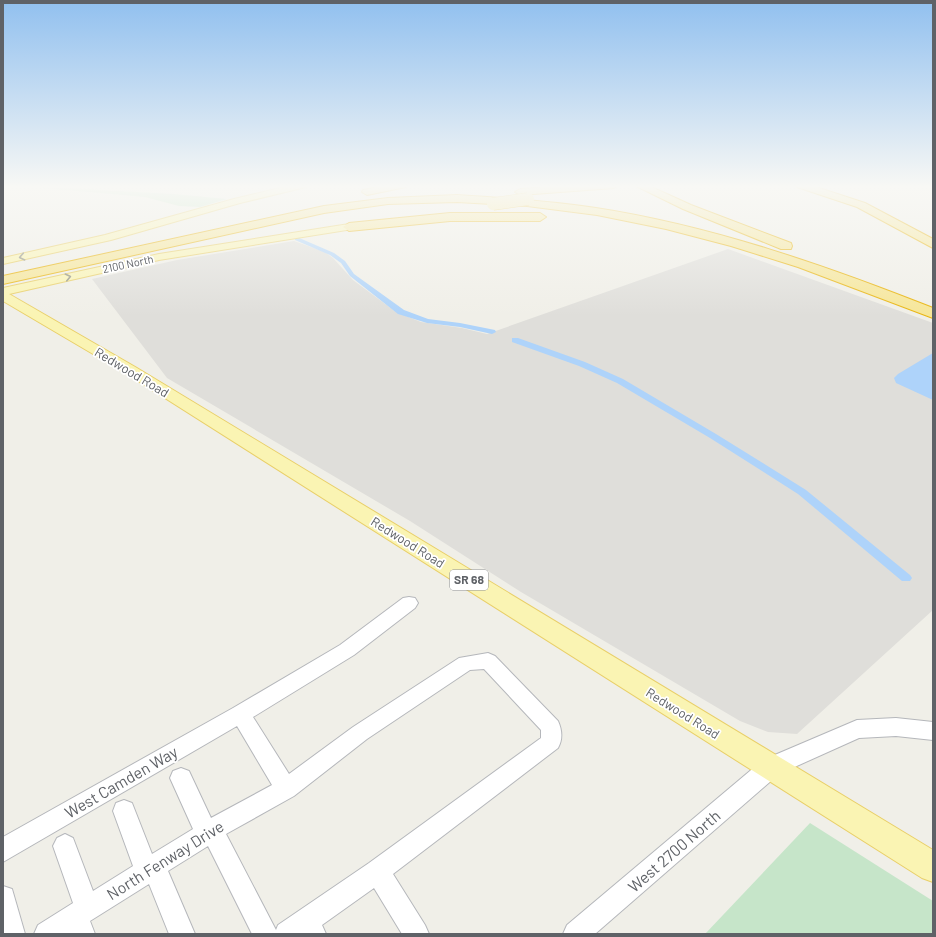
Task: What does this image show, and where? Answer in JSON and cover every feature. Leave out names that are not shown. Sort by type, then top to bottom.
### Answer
[{"type":"highway","points":[[155,239],[198,229]]},
{"type":"highway","points":[[8,272],[202,229]]},
{"type":"highway","points":[[142,249],[228,229]]},
{"type":"highway","points":[[8,272],[142,249],[234,229]]},
{"type":"highway","points":[[652,229],[693,236],[804,265]]},
{"type":"highway","points":[[672,229],[718,239],[804,265],[933,313]]},
{"type":"highway","points":[[741,229],[933,308]]},
{"type":"highway","points":[[905,229],[933,244]]},
{"type":"highway","points":[[920,229],[933,237]]},
{"type":"main road","points":[[8,272],[107,238],[140,229]]},
{"type":"main road","name":"2100 North","points":[[3,292],[165,256],[338,229]]},
{"type":"main road","name":"Redwood Road","points":[[3,296],[132,371],[933,867]]},
{"type":"street","name":"West Camden Way","points":[[3,850],[240,714],[347,650],[409,603]]},
{"type":"street","name":"North Fenway Drive","points":[[47,934],[82,919],[150,869],[210,832],[286,789],[360,733],[414,699],[466,662],[488,661],[551,727],[551,742],[377,871]]},
{"type":"street","points":[[240,714],[286,789]]},
{"type":"street","name":"West 2700 North","points":[[576,934],[771,767],[857,729],[896,727],[933,731]]},
{"type":"street","points":[[181,778],[265,934]]},
{"type":"street","points":[[124,812],[182,934]]},
{"type":"street","points":[[65,846],[82,919]]},
{"type":"street","points":[[302,929],[377,871],[416,934]]},
{"type":"street","points":[[3,898],[12,934]]},
{"type":"shaded area","points":[[294,241],[325,252],[333,258],[353,280],[396,312],[421,322],[462,328],[487,334],[728,249],[933,323],[933,610],[797,734],[768,732],[740,721],[521,592],[410,521],[167,378],[92,279],[177,260]]},
{"type":"green space","points":[[810,823],[933,901],[933,934],[705,934]]},
{"type":"water","points":[[933,353],[933,400],[896,383],[894,378],[898,374]]},
{"type":"waterway","points":[[297,239],[332,254],[343,262],[352,275],[401,312],[427,321],[460,325],[492,332]]},
{"type":"waterway","points":[[515,340],[582,364],[620,381],[713,436],[802,492],[906,578]]}]
